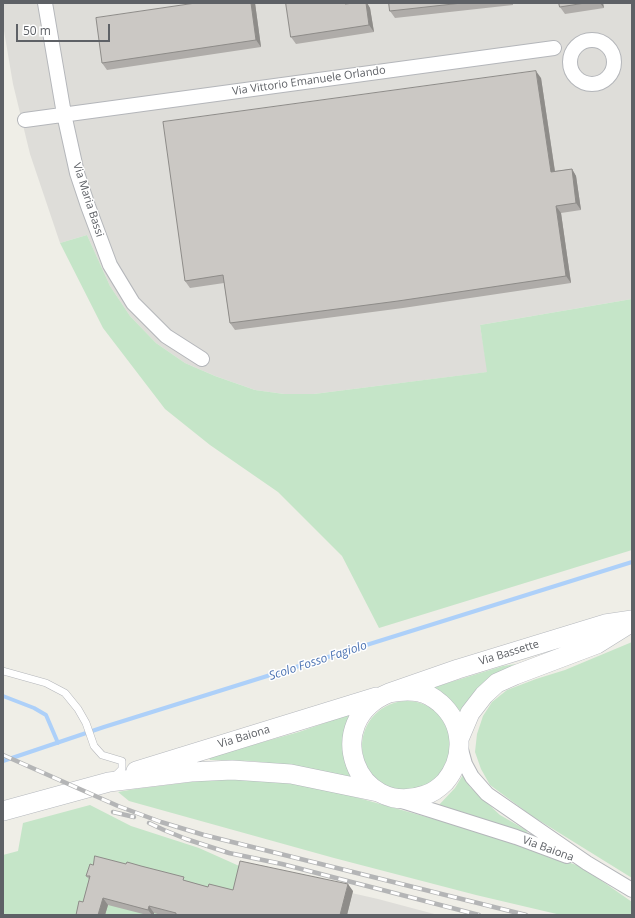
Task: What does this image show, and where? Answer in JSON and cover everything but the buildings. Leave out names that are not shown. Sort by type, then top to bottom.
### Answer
[{"type":"main road","name":"Via Bassette","points":[[385,694],[458,669],[604,624],[632,621]]},
{"type":"main road","name":"Via Bassette","points":[[460,741],[470,713],[484,695],[497,684],[515,675],[597,644],[632,621]]},
{"type":"main road","points":[[404,690],[420,692],[435,699],[447,710],[455,723],[460,741],[458,760],[451,774],[440,787],[426,795],[411,799],[387,795],[367,784],[358,772],[353,758],[351,744],[353,729],[359,716],[369,704],[385,694],[404,690]]},
{"type":"main road","name":"Via Baiona","points":[[3,811],[109,782],[144,767],[385,694]]},
{"type":"main road","name":"Via Baiona","points":[[109,782],[191,772],[232,770],[291,774],[387,795]]},
{"type":"street","name":"Via Maria Bassi","points":[[45,3],[64,114],[77,173],[110,265],[133,303],[166,336],[202,359]]},
{"type":"street","name":"Via Vittorio Emanuele Orlando","points":[[24,120],[554,48],[560,45],[593,40],[606,46],[613,58],[613,65],[611,72],[602,82],[588,84],[581,82],[572,72],[570,58]]},
{"type":"street","points":[[554,48],[563,52],[570,58],[576,47],[586,41]]},
{"type":"street","name":"Via Baiona","points":[[460,741],[465,764],[472,777],[487,794],[587,863],[632,890]]},
{"type":"street","name":"Via Baiona","points":[[387,795],[516,837],[587,863]]},
{"type":"lane","points":[[3,671],[46,683],[65,693],[78,709],[86,723],[94,746],[102,755],[122,761],[122,769],[109,782]]},
{"type":"shaded area","points":[[3,3],[632,3],[632,299],[480,325],[488,372],[314,394],[284,394],[255,390],[215,376],[185,363],[156,343],[130,316],[110,286],[87,235],[60,243],[30,154],[13,84],[3,25]]},
{"type":"shaded area","points":[[246,869],[378,899],[438,915],[234,915]]},
{"type":"green space","points":[[87,235],[110,286],[130,316],[156,343],[185,363],[215,376],[255,390],[284,394],[314,394],[487,372],[480,325],[632,299],[632,550],[379,628],[342,556],[278,492],[210,445],[165,409],[103,328],[60,243]]},
{"type":"green space","points":[[632,642],[632,878],[532,816],[490,785],[481,769],[475,752],[477,734],[483,716],[492,702],[507,690],[565,670]]},
{"type":"green space","points":[[516,664],[491,678],[461,714],[428,689],[503,666]]},
{"type":"green space","points":[[407,701],[424,705],[439,714],[448,729],[452,746],[448,763],[439,778],[424,787],[407,791],[390,787],[375,778],[366,763],[362,746],[366,729],[375,714],[390,705]]},
{"type":"green space","points":[[356,712],[356,779],[312,769],[253,761],[210,760],[209,757],[299,732]]},
{"type":"green space","points":[[464,773],[470,787],[500,815],[526,830],[529,835],[438,806],[455,788]]},
{"type":"green space","points":[[223,778],[312,785],[484,833],[582,867],[632,902],[632,915],[561,915],[476,895],[334,858],[129,801],[118,792]]},
{"type":"green space","points":[[90,805],[131,826],[199,848],[246,869],[234,915],[3,915],[3,855],[18,851],[23,823]]},
{"type":"waterway","name":"Scolo Fosso Fagiolo","points":[[3,761],[104,727],[632,562]]},
{"type":"waterway","points":[[3,696],[34,708],[46,715],[58,743]]},
{"type":"railway","points":[[3,755],[118,806],[161,822],[204,835],[526,915]]},
{"type":"railway","points":[[113,812],[134,817]]},
{"type":"railway","points":[[149,823],[186,839],[229,853],[282,864],[479,915]]}]
